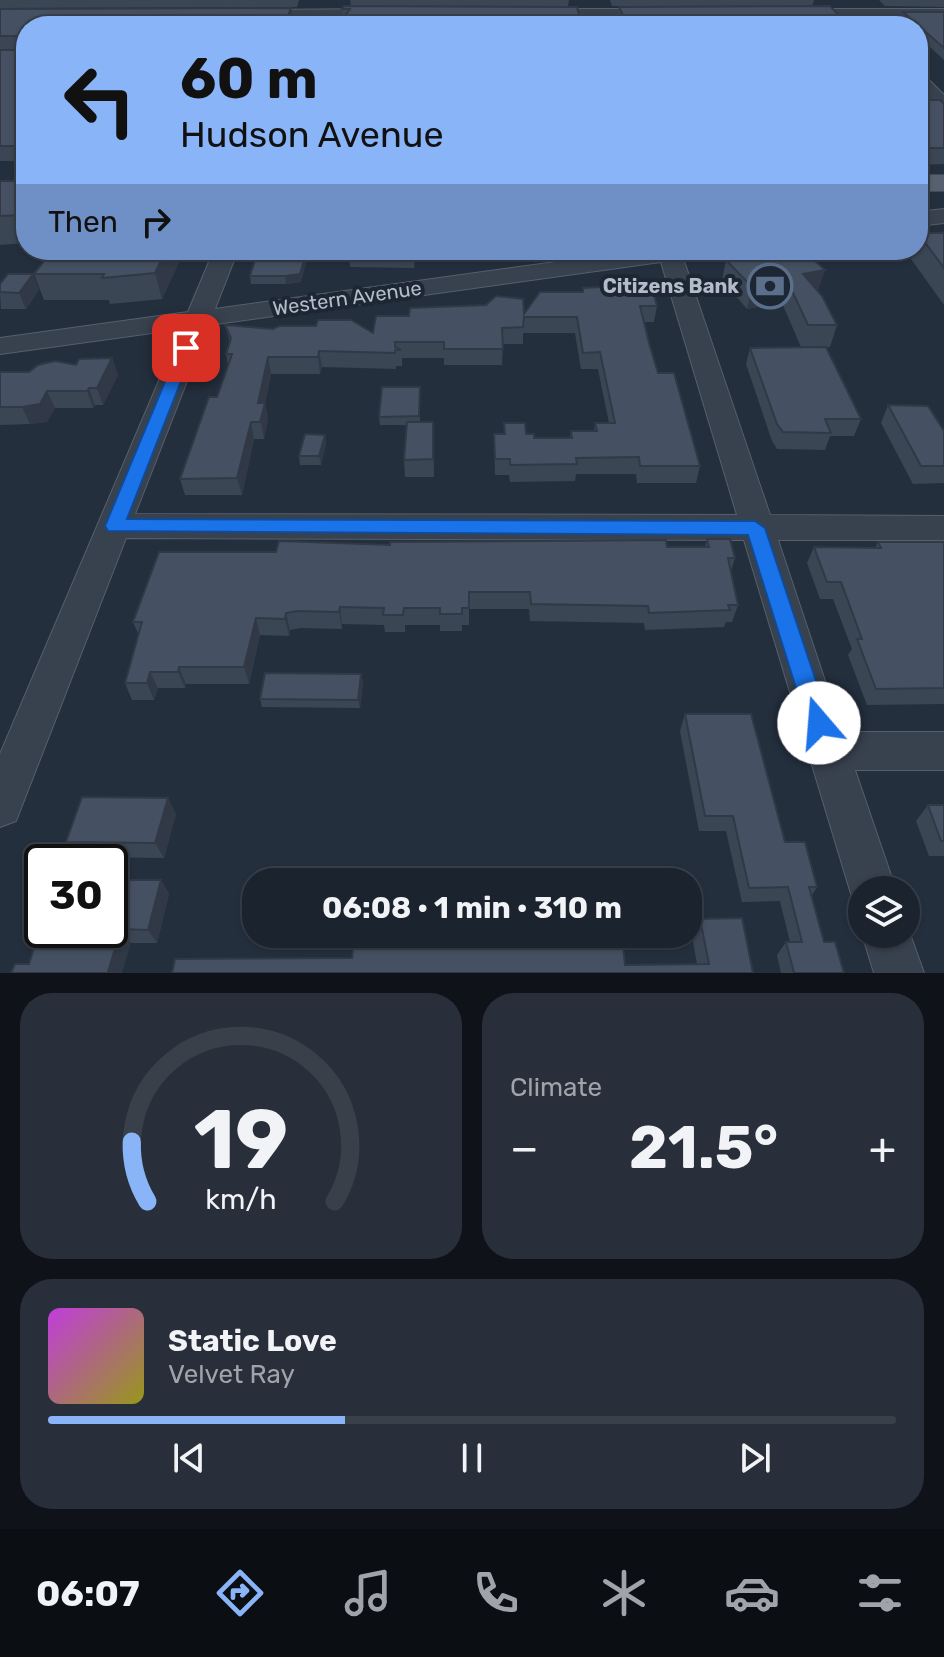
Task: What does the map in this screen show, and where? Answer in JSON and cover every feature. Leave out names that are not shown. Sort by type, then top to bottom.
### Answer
[{"type":"street","points":[[838,0],[853,16]]},
{"type":"street","points":[[227,14],[405,13]]},
{"type":"street","points":[[514,13],[671,13]]},
{"type":"street","points":[[780,13],[944,13]]},
{"type":"street","points":[[928,90],[944,107]]},
{"type":"street","points":[[0,806],[222,260]]},
{"type":"street","name":"Western Avenue","points":[[0,346],[614,260]]},
{"type":"street","points":[[681,260],[755,528],[868,876]]},
{"type":"street","points":[[115,526],[944,528]]},
{"type":"street","points":[[828,751],[944,751]]},
{"type":"street","points":[[891,948],[899,973]]},
{"type":"building","points":[[344,6],[577,7],[579,16],[345,16],[350,9],[342,9]]},
{"type":"building","points":[[830,6],[840,16],[623,16],[619,7]]},
{"type":"building","points":[[291,8],[288,16],[16,16],[16,36],[0,36],[0,9]]},
{"type":"building","points":[[903,12],[944,12],[944,48],[928,34],[928,16],[908,16]]},
{"type":"building","points":[[0,50],[16,50],[16,146],[0,146]]},
{"type":"building","points":[[928,100],[940,100],[944,104],[944,148],[928,148]]},
{"type":"building","points":[[0,181],[16,181],[16,215],[0,216]]},
{"type":"building","points":[[928,233],[944,233],[944,268],[928,246]]},
{"type":"building","points":[[45,260],[161,260],[155,273],[102,278],[104,274],[34,274]]},
{"type":"building","points":[[255,260],[304,260],[300,274],[250,276]]},
{"type":"building","points":[[726,260],[814,260],[825,270],[803,274],[822,296],[837,325],[808,325],[788,282],[752,287]]},
{"type":"building","points":[[8,274],[33,274],[19,293],[0,292],[0,284]]},
{"type":"building","points":[[651,284],[657,306],[640,306],[649,343],[658,373],[674,373],[700,466],[640,466],[639,457],[576,458],[577,464],[510,465],[510,459],[495,459],[494,434],[505,434],[504,423],[525,423],[526,434],[534,434],[534,438],[572,438],[571,431],[597,431],[595,423],[615,423],[600,352],[583,353],[577,317],[524,317],[523,327],[502,328],[503,349],[444,349],[444,342],[395,342],[395,347],[401,350],[395,350],[395,353],[319,351],[318,357],[268,357],[258,403],[265,403],[260,422],[251,422],[237,478],[180,479],[209,397],[217,397],[232,354],[226,354],[231,338],[225,325],[273,329],[279,326],[316,326],[318,320],[351,320],[373,333],[376,316],[409,316],[410,308],[486,305],[496,296],[523,299],[524,314],[540,292],[583,292],[583,288]]},
{"type":"building","points":[[826,347],[861,419],[825,419],[831,433],[783,432],[777,424],[750,348]]},
{"type":"building","points":[[112,358],[97,388],[47,391],[40,404],[0,407],[0,372],[29,372],[38,365],[55,361],[76,365],[79,359]]},
{"type":"building","points":[[382,387],[420,387],[419,416],[379,417]]},
{"type":"building","points":[[888,405],[928,406],[944,431],[944,466],[921,466]]},
{"type":"building","points":[[407,422],[433,422],[433,459],[404,460]]},
{"type":"building","points":[[305,434],[325,435],[319,456],[299,456]]},
{"type":"building","points":[[707,539],[730,539],[735,558],[728,558],[738,605],[728,605],[730,610],[649,613],[648,606],[531,604],[530,592],[469,592],[469,608],[462,608],[462,614],[440,614],[440,608],[404,608],[403,615],[383,615],[384,608],[340,607],[339,612],[297,611],[286,613],[285,619],[256,618],[244,667],[179,667],[178,672],[150,672],[147,683],[125,683],[142,622],[133,622],[159,552],[276,552],[279,541],[390,545],[390,542],[666,540],[667,547],[709,547]]},
{"type":"building","points":[[878,542],[944,542],[944,688],[876,689],[857,639],[862,639],[841,582],[827,582],[814,547],[881,548]]},
{"type":"building","points":[[265,673],[361,674],[358,700],[260,699]]},
{"type":"building","points":[[685,714],[751,714],[785,842],[805,842],[817,887],[809,887],[824,942],[835,942],[844,973],[794,973],[786,942],[802,942],[788,887],[749,888],[733,816],[705,816]]},
{"type":"building","points":[[82,797],[168,798],[155,843],[66,842]]},
{"type":"building","points":[[928,805],[944,805],[944,841],[941,841]]},
{"type":"building","points":[[128,880],[161,880],[148,930],[128,929]]},
{"type":"building","points":[[742,918],[753,973],[172,973],[175,959],[352,958],[353,948],[623,948],[625,965],[709,964],[702,919]]},
{"type":"building","points":[[34,948],[115,948],[108,972],[118,973],[11,973],[15,964],[29,964]]},
{"type":"place","name":"Citizens Bank","points":[[770,286]]},
{"type":"route","points":[[186,348],[115,526],[755,528],[819,723]]}]
